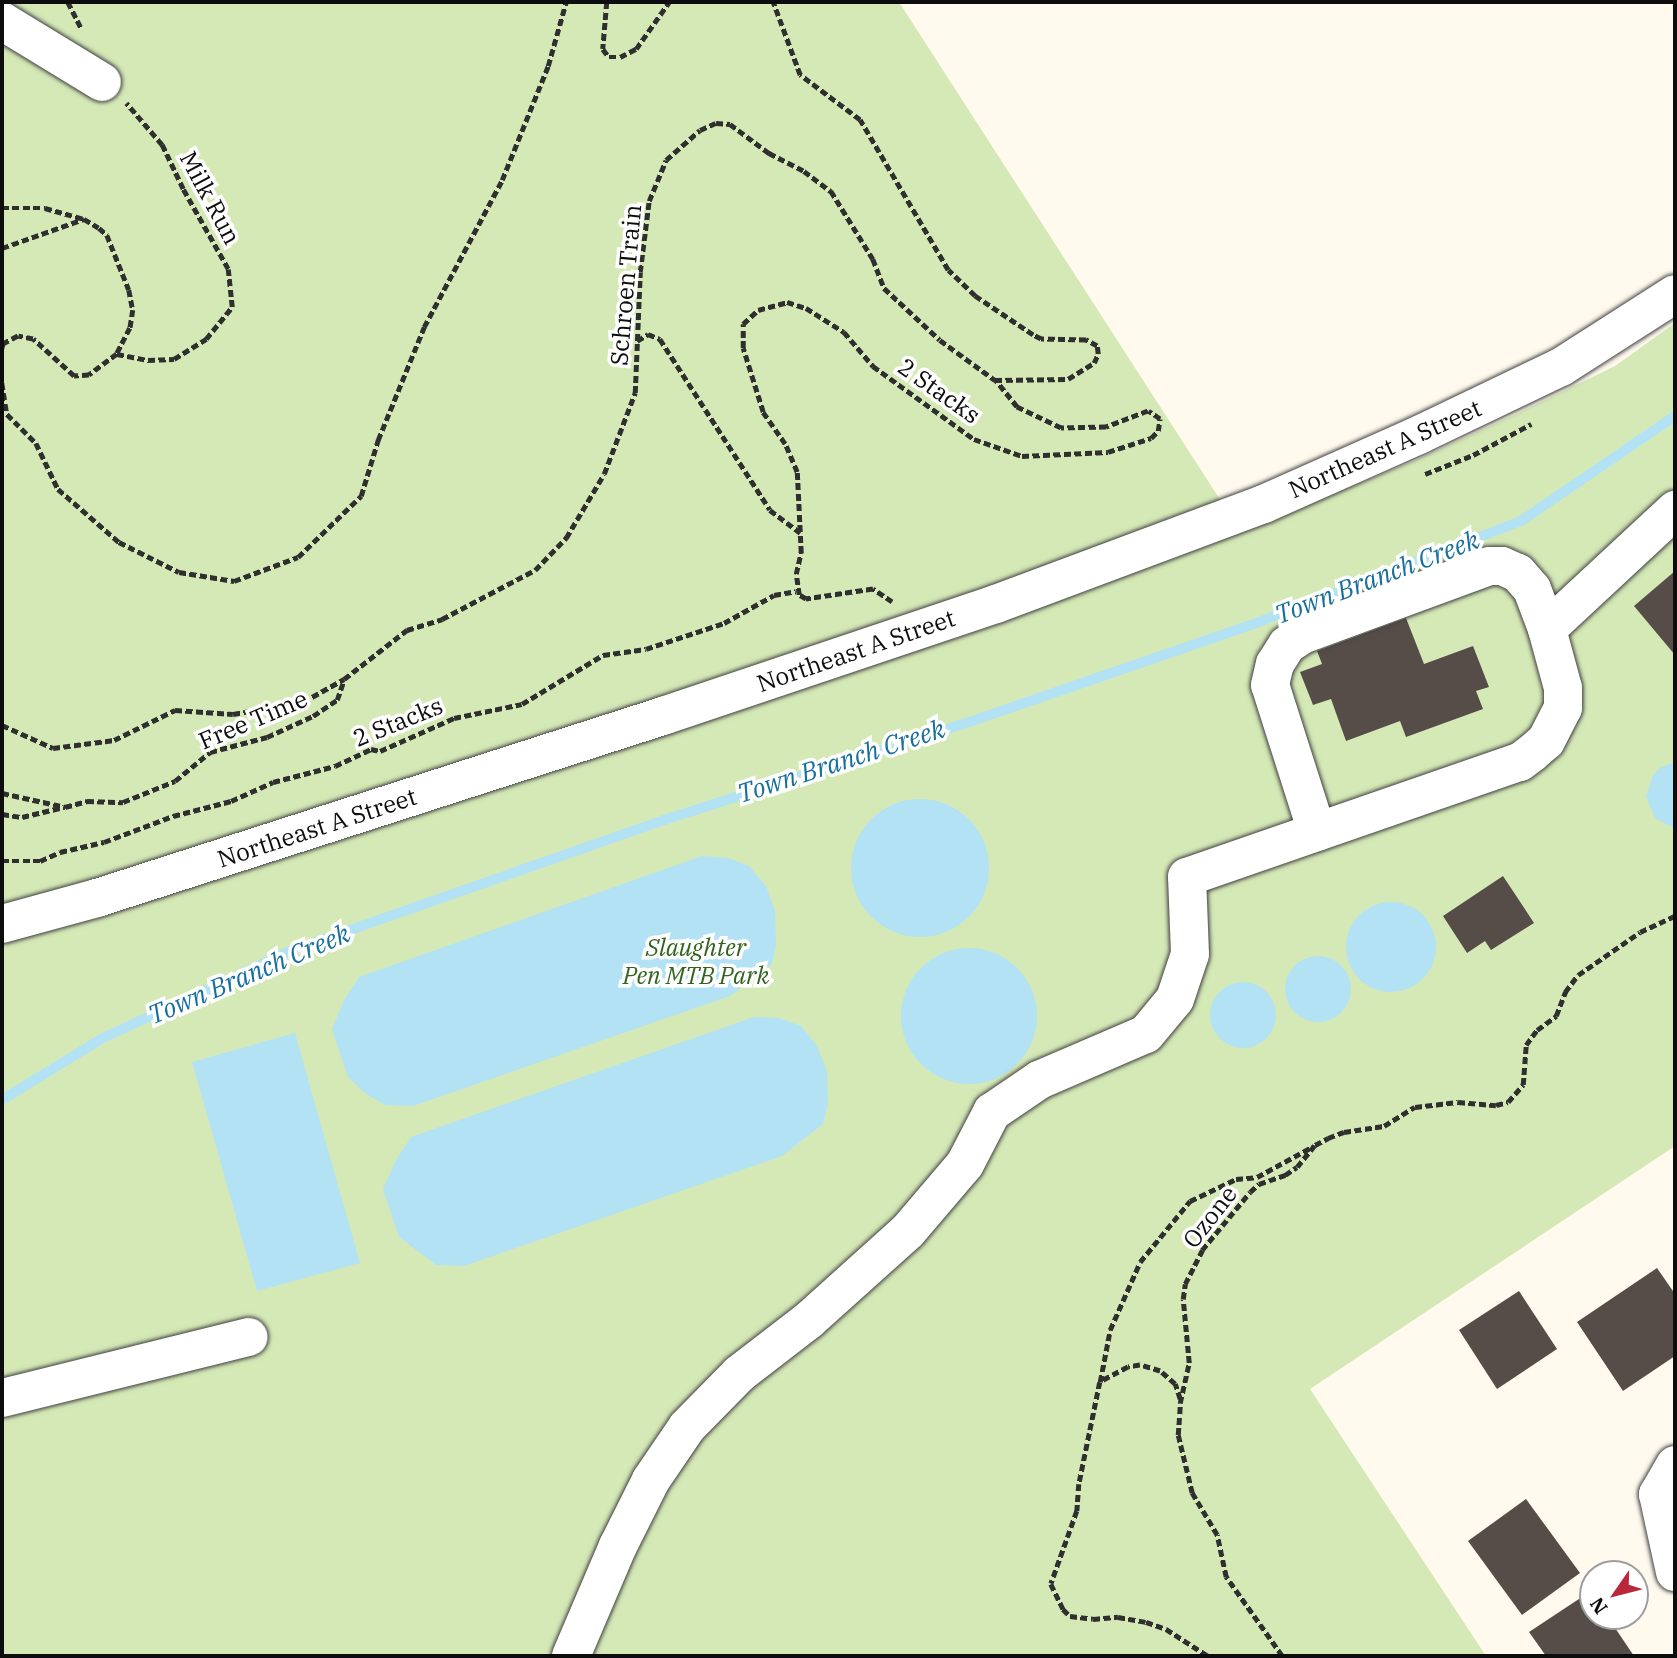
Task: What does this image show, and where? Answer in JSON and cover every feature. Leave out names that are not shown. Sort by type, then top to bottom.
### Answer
[{"type":"street","points":[[2,21],[102,82]]},
{"type":"street","name":"Northeast A Street","points":[[2,924],[97,898],[610,733],[996,604],[1264,503],[1419,435],[1561,367],[1675,294]]},
{"type":"street","points":[[1547,629],[1675,510]]},
{"type":"street","points":[[571,1656],[618,1546],[651,1480],[687,1427],[738,1374],[809,1320],[908,1231],[965,1164],[992,1112],[1039,1080],[1146,1034],[1175,999],[1191,954],[1188,877],[1520,762],[1546,741],[1563,708],[1563,688],[1547,629],[1532,589],[1518,573],[1502,566],[1490,566],[1302,635],[1287,645],[1275,664],[1270,685],[1317,832]]},
{"type":"street","points":[[2,1398],[249,1337]]},
{"type":"street","points":[[1675,1465],[1658,1494],[1675,1572]]},
{"type":"path","name":"Milk Run","points":[[68,2],[75,11],[102,82],[139,115],[162,145],[183,189],[228,269],[232,307],[206,339],[174,359],[148,360],[117,354]]},
{"type":"path","points":[[2,383],[7,414],[36,443],[58,489],[119,542],[178,572],[234,581],[298,556],[361,496],[378,440],[425,327],[502,180],[548,66],[566,2]]},
{"type":"path","points":[[607,2],[603,49],[609,57],[620,58],[636,49],[668,2]]},
{"type":"path","points":[[774,2],[800,75],[860,120],[948,270],[975,296],[1032,335],[1041,339],[1086,340],[1097,346],[1098,354],[1094,363],[1069,379],[995,380]]},
{"type":"path","name":"Schroen Train","points":[[344,679],[407,630],[442,619],[535,570],[566,538],[604,474],[635,393],[640,272],[649,201],[666,160],[700,130],[716,123],[730,124],[769,153],[804,171],[831,191],[873,259],[884,288],[940,340],[995,380]]},
{"type":"path","points":[[2,208],[45,208],[84,219],[107,235],[129,290],[133,310],[130,328],[117,354],[89,375],[74,376],[33,339],[18,336],[3,344],[2,349]]},
{"type":"path","points":[[2,248],[84,219]]},
{"type":"path","name":"2 Stacks","points":[[796,591],[801,553],[797,472],[785,443],[763,412],[743,348],[743,324],[758,310],[787,302],[807,308],[844,332],[873,366],[974,439],[1022,456],[1108,452],[1151,439],[1158,431],[1160,419],[1148,411],[1106,427],[1061,428],[1017,407],[995,380]]},
{"type":"path","points":[[637,341],[648,334],[660,339],[770,510],[800,533]]},
{"type":"path","name":"2 Stacks","points":[[2,861],[40,861],[60,852],[104,842],[173,817],[231,801],[273,782],[335,766],[371,749],[380,751],[454,718],[522,704],[603,655],[646,649],[724,623],[774,595],[796,591],[806,599],[873,589],[927,626]]},
{"type":"path","points":[[2,725],[52,748],[114,740],[175,710],[233,714],[303,702],[344,679]]},
{"type":"path","name":"Free Time","points":[[2,793],[65,807],[87,801],[123,802],[175,781],[210,752],[267,737],[313,716],[337,700],[344,679]]},
{"type":"path","points":[[2,814],[22,817],[65,807]]},
{"type":"path","name":"Ozone","points":[[1282,1656],[1258,1619],[1233,1590],[1222,1563],[1217,1535],[1192,1493],[1178,1435],[1180,1404],[1189,1363],[1183,1299],[1185,1284],[1202,1251],[1250,1192],[1259,1184],[1285,1175],[1297,1167],[1315,1145],[1344,1132],[1384,1126],[1415,1107],[1458,1102],[1496,1105],[1508,1102],[1524,1085],[1526,1045],[1537,1030],[1556,1016],[1565,992],[1578,975],[1640,932],[1675,916]]},
{"type":"path","points":[[1208,1656],[1166,1629],[1146,1622],[1118,1616],[1093,1619],[1070,1616],[1056,1596],[1052,1576],[1077,1511],[1079,1484],[1110,1330],[1140,1262],[1190,1201],[1236,1180],[1257,1177],[1315,1145]]},
{"type":"path","points":[[1100,1382],[1129,1367],[1140,1365],[1160,1371],[1175,1384],[1180,1404]]},
{"type":"green space","name":"Slaughter Pen MTB Park","points":[[2,2],[899,2],[1241,532],[1414,461],[1514,415],[1615,366],[1675,323],[1675,1146],[1310,1389],[1486,1656],[2,1656]]},
{"type":"water","points":[[1675,762],[1675,829],[1655,818],[1646,797],[1653,775],[1661,767]]},
{"type":"water","points":[[920,799],[946,805],[968,820],[983,842],[989,868],[983,894],[968,916],[946,931],[920,937],[894,931],[872,916],[857,894],[851,868],[857,842],[872,820],[894,805]]},
{"type":"water","points":[[702,856],[728,858],[749,866],[766,886],[775,911],[776,943],[772,964],[730,996],[413,1106],[385,1105],[366,1094],[348,1077],[332,1029],[344,1000],[359,977]]},
{"type":"water","points":[[1391,902],[1408,906],[1423,915],[1432,930],[1436,947],[1432,964],[1423,979],[1408,988],[1391,992],[1374,988],[1359,979],[1350,964],[1346,947],[1350,930],[1359,915],[1374,906]]},
{"type":"water","points":[[969,948],[995,953],[1017,968],[1032,990],[1037,1016],[1032,1042],[1017,1064],[995,1079],[969,1084],[943,1079],[921,1064],[906,1042],[901,1016],[906,990],[921,968],[943,953]]},
{"type":"water","points":[[1311,956],[1325,956],[1337,961],[1346,970],[1351,989],[1349,1002],[1342,1013],[1325,1022],[1311,1022],[1299,1017],[1290,1008],[1285,996],[1285,982],[1290,970],[1299,961]]},
{"type":"water","points":[[1236,982],[1250,982],[1262,987],[1271,996],[1276,1015],[1274,1028],[1267,1039],[1250,1048],[1236,1048],[1224,1043],[1215,1034],[1210,1022],[1210,1008],[1215,996],[1224,987]]},
{"type":"water","points":[[754,1017],[779,1018],[801,1026],[817,1046],[827,1071],[828,1103],[823,1124],[782,1156],[464,1266],[436,1265],[399,1237],[383,1189],[396,1160],[411,1137]]},
{"type":"water","points":[[295,1033],[360,1263],[257,1291],[192,1062]]},
{"type":"building","points":[[1675,571],[1675,655],[1634,606]]},
{"type":"building","points":[[1406,618],[1424,664],[1473,646],[1489,687],[1476,691],[1483,709],[1406,737],[1400,721],[1346,741],[1331,699],[1313,705],[1300,672],[1322,664],[1317,651]]},
{"type":"building","points":[[1503,876],[1534,923],[1491,950],[1485,941],[1467,953],[1443,916]]},
{"type":"building","points":[[1657,1268],[1675,1294],[1675,1356],[1623,1391],[1577,1322]]},
{"type":"building","points":[[1519,1291],[1557,1349],[1497,1389],[1459,1330]]},
{"type":"building","points":[[1526,1499],[1579,1574],[1522,1615],[1468,1541]]},
{"type":"building","points":[[1579,1599],[1579,1630],[1616,1630],[1634,1656],[1546,1656],[1529,1632]]},
{"type":"waterway","name":"Town Branch Creek","points":[[2,1100],[101,1039],[290,951],[664,820],[975,720],[1259,622],[1521,521],[1675,416]]}]
